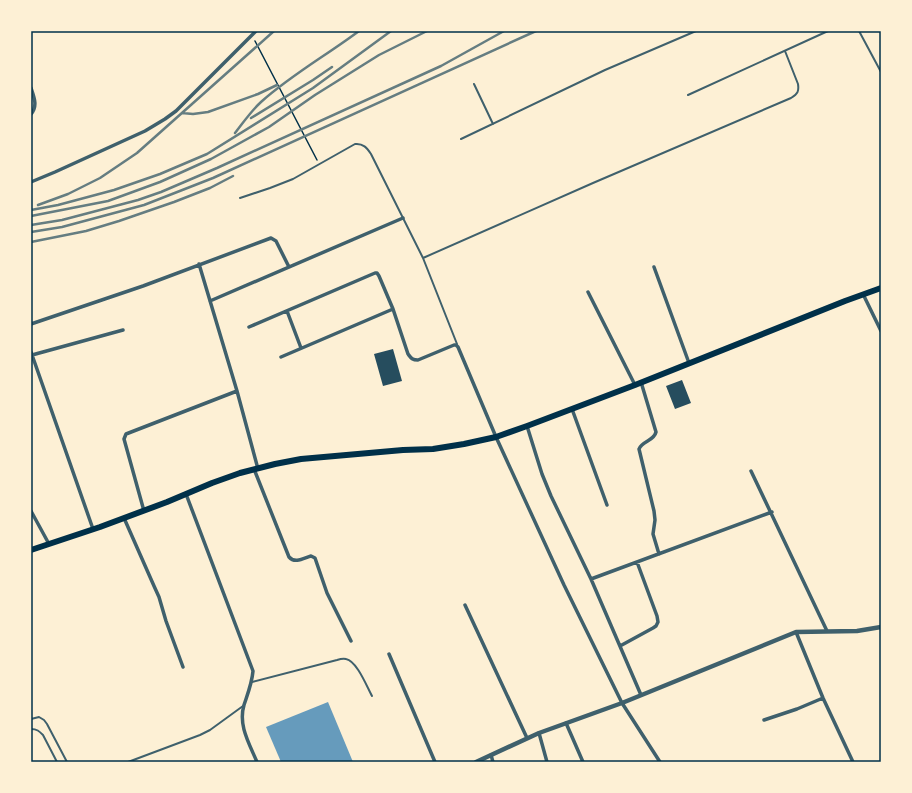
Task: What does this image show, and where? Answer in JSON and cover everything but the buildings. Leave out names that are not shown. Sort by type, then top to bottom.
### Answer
[{"type":"highway","points":[[31,550],[144,511],[240,473],[256,469],[301,459],[433,449],[496,437],[638,384],[881,288]]},
{"type":"street","points":[[31,182],[145,131],[161,122],[176,111],[256,31]]},
{"type":"street","points":[[31,88],[35,106],[31,114]]},
{"type":"street","points":[[210,301],[403,218]]},
{"type":"street","points":[[31,324],[143,286],[271,238],[276,241],[289,266]]},
{"type":"street","points":[[199,264],[237,391],[256,469],[290,557],[294,561],[311,556],[315,558],[327,593],[351,641]]},
{"type":"street","points":[[654,267],[689,363]]},
{"type":"street","points":[[249,327],[375,273],[379,276],[393,309],[408,354],[412,359],[418,360],[451,345],[457,346],[462,353],[496,437],[564,586],[622,703],[660,762]]},
{"type":"street","points":[[588,292],[638,384],[656,432],[655,436],[642,444],[639,449],[654,511],[655,520],[653,534],[659,554]]},
{"type":"street","points":[[863,294],[881,331]]},
{"type":"street","points":[[281,357],[393,309]]},
{"type":"street","points":[[286,310],[301,348]]},
{"type":"street","points":[[93,529],[31,353],[123,330]]},
{"type":"street","points":[[31,369],[36,368]]},
{"type":"street","points":[[144,511],[124,439],[126,434],[237,391]]},
{"type":"street","points":[[572,409],[608,505]]},
{"type":"street","points":[[527,426],[542,474],[551,496],[591,579],[641,695]]},
{"type":"street","points":[[752,471],[827,631]]},
{"type":"street","points":[[186,494],[253,671],[252,682],[242,715],[243,728],[256,762]]},
{"type":"street","points":[[31,512],[50,544]]},
{"type":"street","points":[[591,579],[772,512]]},
{"type":"street","points":[[124,518],[159,598],[183,667]]},
{"type":"street","points":[[620,646],[653,628],[658,622],[637,562]]},
{"type":"street","points":[[465,605],[527,738]]},
{"type":"street","points":[[476,762],[539,733],[622,703],[796,632],[857,631],[881,627]]},
{"type":"street","points":[[796,632],[823,698],[853,762]]},
{"type":"street","points":[[389,654],[435,762]]},
{"type":"street","points":[[764,720],[797,709],[823,698]]},
{"type":"street","points":[[566,723],[583,762]]},
{"type":"street","points":[[539,733],[547,762]]},
{"type":"street","points":[[490,755],[493,762]]},
{"type":"lane","points":[[461,139],[605,70],[696,31]]},
{"type":"lane","points":[[688,96],[828,31]]},
{"type":"lane","points":[[860,31],[881,72]]},
{"type":"lane","points":[[423,258],[791,98],[798,93],[799,89],[785,51]]},
{"type":"lane","points":[[474,84],[493,124]]},
{"type":"lane","points":[[240,198],[283,183],[355,144],[359,143],[365,146],[371,154],[423,258],[457,346]]},
{"type":"lane","points":[[252,682],[336,660],[346,659],[353,663],[357,668],[372,696]]},
{"type":"lane","points":[[128,762],[200,735],[210,730],[244,705]]},
{"type":"lane","points":[[31,719],[39,717],[44,720],[67,762]]},
{"type":"lane","points":[[31,729],[39,731],[43,735],[57,762]]},
{"type":"path","points":[[257,44],[319,164]]},
{"type":"water","points":[[328,702],[353,762],[281,762],[266,727]]},
{"type":"railway","points":[[38,205],[68,194],[100,178],[137,153],[274,31]]},
{"type":"railway","points":[[235,133],[254,109],[273,92],[359,31]]},
{"type":"railway","points":[[31,210],[58,205],[114,190],[160,174],[207,154],[313,88],[391,31]]},
{"type":"railway","points":[[31,216],[108,201],[160,182],[211,159],[269,127],[315,95],[379,55],[427,31]]},
{"type":"railway","points":[[31,225],[62,220],[138,200],[161,192],[441,66],[504,31]]},
{"type":"railway","points":[[31,232],[62,227],[144,205],[213,178],[536,31]]},
{"type":"railway","points":[[251,118],[332,67]]},
{"type":"railway","points":[[182,113],[193,114],[208,112],[258,94],[277,85]]},
{"type":"railway","points":[[31,242],[86,231],[119,221],[210,188],[233,176]]}]
